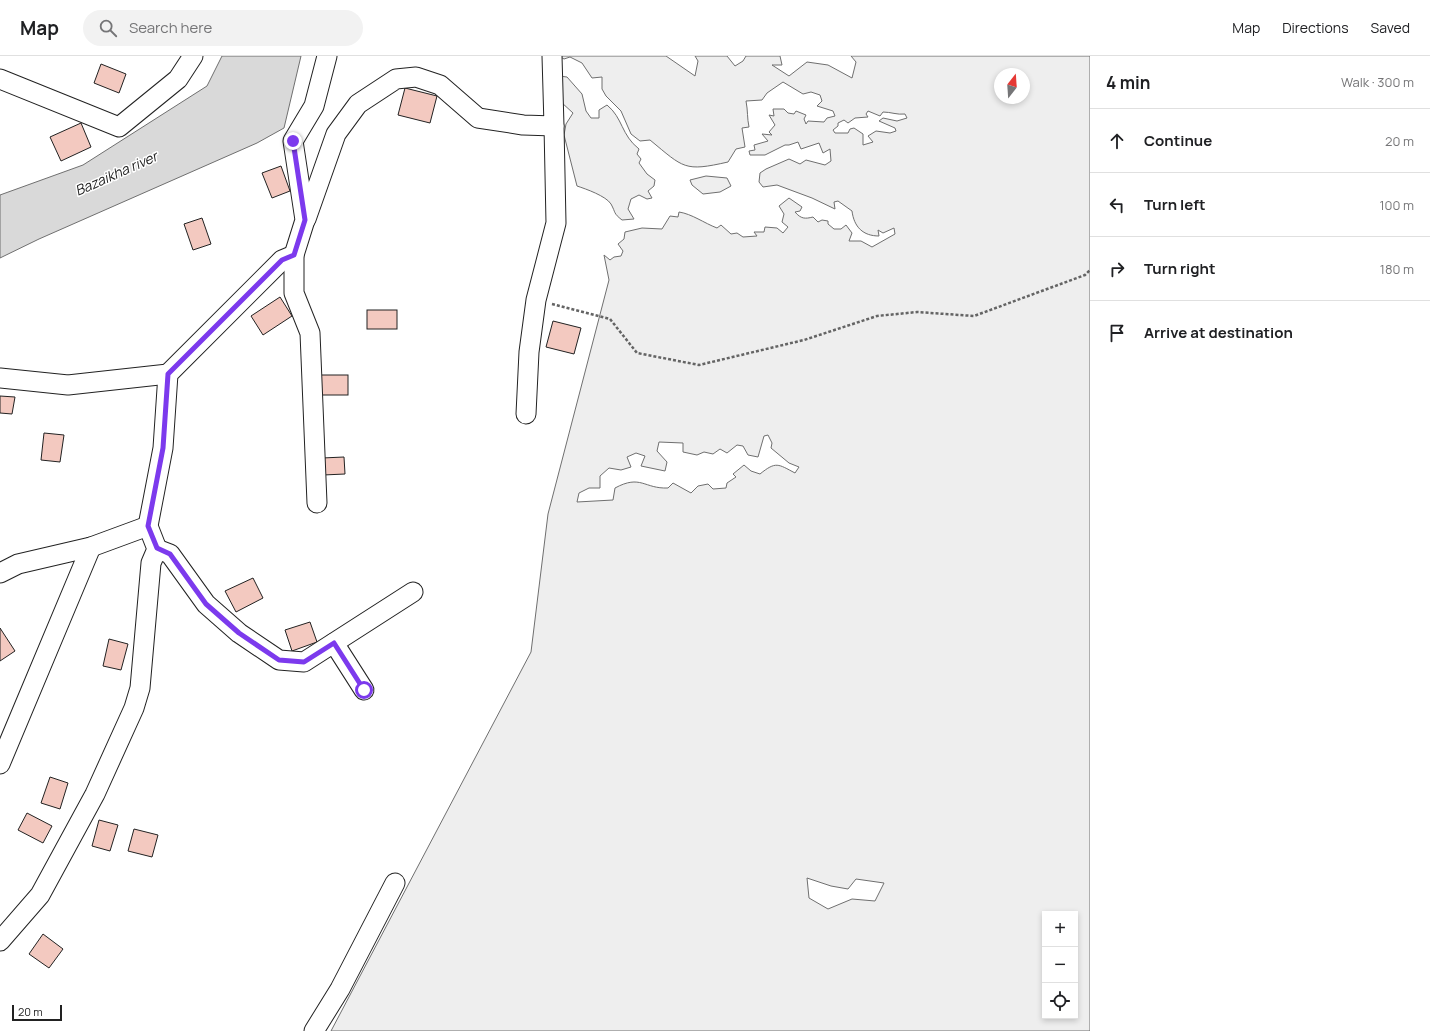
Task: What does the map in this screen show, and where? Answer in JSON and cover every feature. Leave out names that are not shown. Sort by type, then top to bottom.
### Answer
[{"type":"street","points":[[0,79],[119,127],[178,79],[193,56]]},
{"type":"street","points":[[305,220],[293,141],[314,106],[327,56]]},
{"type":"street","points":[[526,414],[529,352],[536,300],[556,223],[552,56]]},
{"type":"street","points":[[317,503],[310,333],[294,293],[294,255],[336,134],[358,104],[396,79],[416,77],[440,85],[478,118],[522,125],[554,126]]},
{"type":"street","points":[[0,378],[68,385],[168,374],[282,260],[294,255]]},
{"type":"street","points":[[0,941],[40,895],[95,794],[134,708],[140,688],[151,564],[157,548],[148,526],[163,448],[168,374]]},
{"type":"street","points":[[0,574],[18,564],[90,547],[148,526]]},
{"type":"street","points":[[0,764],[90,547]]},
{"type":"street","points":[[157,548],[170,554],[206,604],[239,633],[279,660],[304,662],[413,592]]},
{"type":"street","points":[[334,643],[364,690]]},
{"type":"street","points":[[314,1031],[340,989],[395,883]]},
{"type":"path","points":[[536,300],[610,319],[637,353],[699,365],[804,340],[878,316],[918,312],[974,316],[1085,275],[1090,270]]},
{"type":"shaded area","points":[[559,56],[666,56],[695,76],[698,61],[695,56],[727,56],[735,66],[743,61],[746,56],[780,56],[782,65],[772,65],[789,76],[807,62],[828,65],[852,78],[856,62],[851,56],[1090,56],[1090,1031],[331,1031],[531,652],[548,514],[609,280],[604,255],[610,260],[614,257],[621,256],[623,251],[618,244],[624,239],[625,232],[642,228],[662,229],[670,216],[678,217],[679,212],[717,228],[721,225],[731,234],[737,233],[743,237],[757,236],[754,232],[764,232],[765,227],[777,228],[783,233],[788,227],[782,222],[784,214],[779,206],[789,198],[802,207],[800,211],[795,212],[801,217],[813,217],[818,222],[822,220],[828,221],[828,224],[834,229],[841,229],[846,225],[852,233],[849,241],[861,241],[872,247],[895,234],[894,228],[883,233],[878,230],[879,236],[873,236],[860,230],[855,222],[852,211],[838,201],[834,202],[835,209],[812,198],[777,185],[763,187],[759,182],[760,173],[789,159],[800,164],[806,160],[825,165],[831,161],[830,149],[823,153],[819,143],[801,149],[798,142],[785,145],[765,155],[750,155],[749,151],[755,150],[754,145],[768,141],[762,134],[772,135],[769,132],[775,125],[769,115],[774,116],[773,109],[784,109],[788,113],[794,114],[796,111],[806,115],[804,119],[806,124],[808,121],[824,122],[827,118],[835,116],[833,111],[817,106],[822,101],[820,95],[811,92],[803,94],[783,82],[767,93],[762,100],[746,101],[749,127],[742,128],[745,147],[736,149],[728,162],[702,167],[693,167],[678,162],[670,157],[650,140],[640,141],[631,134],[621,111],[606,96],[602,89],[602,77],[592,78],[582,63],[570,57],[564,59]],"holes":[[[868,111],[880,116],[883,112],[905,114],[907,118],[897,121],[883,118],[879,121],[895,128],[896,131],[890,133],[876,131],[868,136],[873,142],[863,145],[863,134],[854,128],[850,129],[848,133],[835,133],[833,130],[838,126],[838,123],[844,120],[848,123],[855,118],[868,117],[866,114]],[[768,435],[772,443],[771,448],[789,463],[799,467],[795,473],[777,465],[770,467],[760,474],[751,471],[744,465],[733,474],[736,477],[727,483],[726,488],[713,489],[708,484],[698,486],[691,493],[673,483],[668,488],[660,488],[642,483],[631,482],[615,488],[613,500],[577,502],[579,493],[589,488],[600,488],[600,476],[609,468],[621,470],[631,467],[627,457],[636,453],[645,456],[641,466],[665,471],[667,462],[657,451],[659,442],[683,443],[683,452],[697,455],[704,452],[713,454],[720,449],[727,453],[737,445],[743,446],[748,455],[758,457],[764,436]],[[807,878],[831,886],[848,889],[856,879],[884,883],[875,901],[852,899],[828,909],[809,898]]]},
{"type":"shaded area","points":[[559,76],[567,77],[582,94],[586,111],[591,118],[599,118],[599,110],[607,105],[616,115],[633,144],[639,149],[637,154],[641,159],[639,163],[647,174],[655,180],[654,186],[648,191],[652,198],[647,199],[639,195],[631,199],[628,209],[634,219],[622,220],[605,198],[577,186],[564,135],[566,124],[573,113],[561,102]]},
{"type":"shaded area","points":[[706,176],[727,178],[731,186],[720,192],[703,194],[692,185],[690,180]]},
{"type":"water","name":"Bazaikha river","points":[[222,56],[301,56],[284,128],[257,143],[39,239],[0,258],[0,195],[83,165],[207,86]]},
{"type":"building","points":[[101,64],[126,74],[119,93],[94,83]]},
{"type":"building","points":[[405,88],[437,96],[430,123],[398,115]]},
{"type":"building","points":[[81,123],[91,147],[61,161],[50,137]]},
{"type":"building","points":[[281,166],[290,191],[272,198],[262,173]]},
{"type":"building","points":[[202,218],[211,244],[193,250],[184,224]]},
{"type":"building","points":[[280,297],[292,316],[263,335],[251,316]]},
{"type":"building","points":[[367,310],[397,310],[397,329],[367,329]]},
{"type":"building","points":[[553,321],[581,328],[574,354],[546,347]]},
{"type":"building","points":[[321,375],[348,375],[348,395],[321,395]]},
{"type":"building","points":[[0,396],[15,397],[12,414],[0,413]]},
{"type":"building","points":[[44,433],[64,435],[60,462],[41,460]]},
{"type":"building","points":[[344,457],[345,474],[323,475],[322,458]]},
{"type":"building","points":[[253,578],[263,598],[236,612],[225,591]]},
{"type":"building","points":[[310,622],[317,642],[292,651],[285,630]]},
{"type":"building","points":[[0,628],[15,651],[0,661]]},
{"type":"building","points":[[109,639],[128,644],[121,670],[103,666]]},
{"type":"building","points":[[50,777],[68,783],[60,809],[41,803]]},
{"type":"building","points":[[27,813],[52,826],[43,843],[18,830]]},
{"type":"building","points":[[99,820],[118,825],[110,851],[92,846]]},
{"type":"building","points":[[134,829],[158,835],[152,857],[128,851]]},
{"type":"building","points":[[43,934],[63,949],[49,968],[29,954]]},
{"type":"route","points":[[293,141],[305,220],[294,255],[282,260],[168,374],[163,448],[148,526],[157,548],[170,554],[206,604],[239,633],[279,660],[304,662],[334,643],[364,690]]}]
